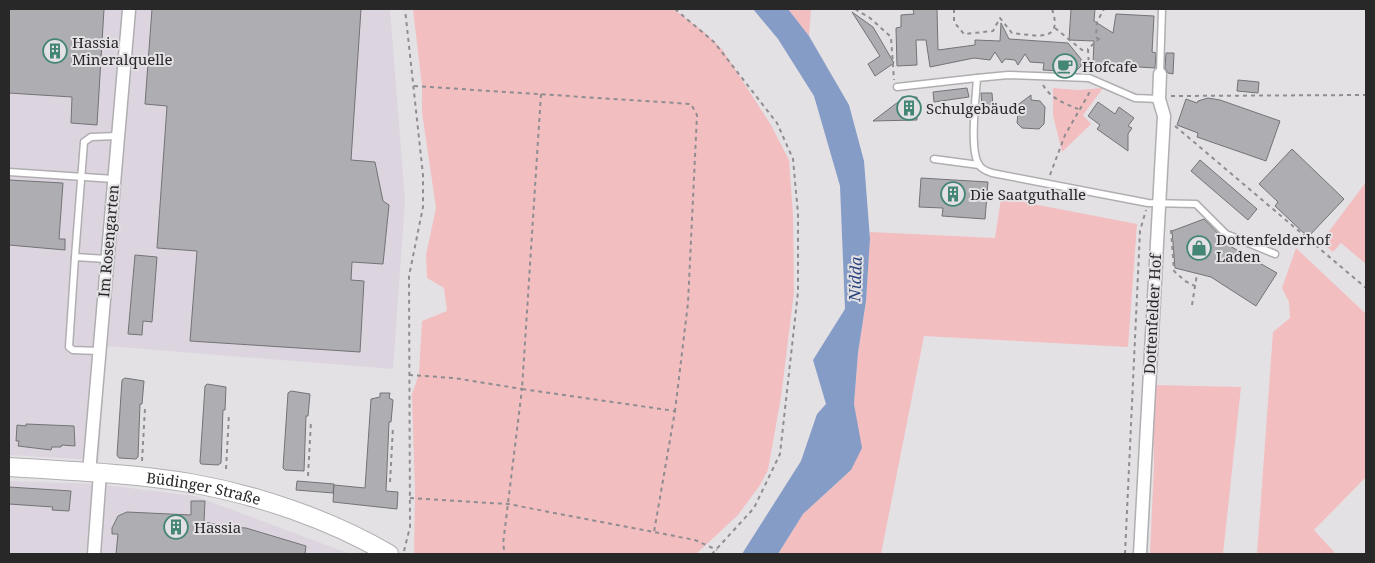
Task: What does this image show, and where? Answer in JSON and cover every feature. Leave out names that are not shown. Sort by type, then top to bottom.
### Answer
[{"type":"main road","name":"Büdinger Straße","points":[[9,467],[95,473],[191,484],[248,498],[321,522],[396,554]]},
{"type":"street","name":"Im Rosengarten","points":[[94,554],[99,351],[129,10]]},
{"type":"street","name":"Dottenfelder Hof","points":[[1140,554],[1153,203],[1164,116],[1159,99],[1160,74]]},
{"type":"lane","points":[[1160,74],[1162,9]]},
{"type":"lane","points":[[897,87],[1008,74],[1089,78],[1098,80],[1135,98],[1159,99]]},
{"type":"lane","points":[[977,78],[974,139],[979,165],[982,169],[992,173],[1046,184],[1153,203],[1196,204],[1226,234],[1275,254]]},
{"type":"lane","points":[[99,351],[73,350],[69,347],[81,176],[84,142],[91,137],[117,136]]},
{"type":"lane","points":[[934,159],[979,165]]},
{"type":"lane","points":[[9,172],[114,179]]},
{"type":"lane","points":[[75,257],[107,259]]},
{"type":"path","points":[[396,554],[410,527],[409,276],[422,206],[422,176],[405,9]]},
{"type":"path","points":[[675,9],[714,42],[777,123],[793,159],[798,214],[798,292],[780,454],[754,508],[712,554]]},
{"type":"path","points":[[855,9],[870,18],[891,38],[894,80],[897,87]]},
{"type":"path","points":[[954,9],[954,22],[964,34],[993,31],[1000,18],[1012,33],[1045,36],[1052,34],[1055,28],[1052,9]]},
{"type":"path","points":[[1099,40],[1095,36],[1097,22],[1104,9]]},
{"type":"path","points":[[1055,28],[1082,50],[1088,49],[1101,37]]},
{"type":"path","points":[[1088,49],[1089,78]]},
{"type":"path","points":[[1040,76],[1046,91],[1058,100],[1079,109]]},
{"type":"path","points":[[1046,184],[1065,135],[1098,80]]},
{"type":"path","points":[[414,86],[691,104],[697,115],[688,303],[676,411],[654,532]]},
{"type":"path","points":[[505,554],[503,544],[522,389],[541,94]]},
{"type":"path","points":[[1159,99],[1176,95],[1302,97],[1366,95]]},
{"type":"path","points":[[1164,116],[1366,288]]},
{"type":"path","points":[[1125,554],[1140,231],[1153,203]]},
{"type":"path","points":[[1170,223],[1174,271],[1185,281],[1196,286]]},
{"type":"path","points":[[1192,304],[1197,274]]},
{"type":"path","points":[[409,375],[454,378],[676,411]]},
{"type":"path","points":[[142,463],[145,408]]},
{"type":"path","points":[[226,469],[229,414]]},
{"type":"path","points":[[308,476],[311,421]]},
{"type":"path","points":[[390,482],[393,427]]},
{"type":"path","points":[[410,498],[508,504],[695,540],[717,550]]},
{"type":"shaded area","points":[[9,9],[390,9],[405,200],[393,369],[106,346],[99,460],[9,455]]},
{"type":"shaded area","points":[[413,9],[673,9],[703,31],[722,49],[771,125],[789,160],[793,214],[794,292],[781,397],[768,470],[760,485],[738,515],[696,554],[414,554],[415,493],[412,394],[419,374],[422,321],[447,311],[444,288],[427,278],[426,255],[436,208],[422,112],[422,86]]},
{"type":"shaded area","points":[[788,9],[811,9],[809,36]]},
{"type":"shaded area","points":[[1053,88],[1078,90],[1103,88],[1083,115],[1091,124],[1062,152],[1053,115]]},
{"type":"shaded area","points":[[1366,182],[1366,264],[1341,243],[1333,252],[1321,242]]},
{"type":"shaded area","points":[[1001,198],[1137,224],[1128,347],[924,336],[881,554],[778,554],[803,514],[851,470],[857,425],[854,404],[858,353],[866,301],[870,232],[995,238]]},
{"type":"shaded area","points":[[1296,248],[1366,314],[1366,477],[1314,530],[1336,554],[1257,554],[1273,332],[1290,318],[1289,302],[1282,288]]},
{"type":"shaded area","points":[[1153,385],[1241,387],[1223,554],[1150,554],[1154,466]]},
{"type":"shaded area","points":[[9,481],[97,484],[195,496],[350,554],[9,554]]},
{"type":"water","name":"Nidda","points":[[753,9],[788,9],[809,36],[849,105],[864,161],[870,239],[866,301],[858,353],[854,404],[862,448],[851,470],[803,514],[778,554],[742,554],[801,461],[817,414],[826,404],[813,360],[845,309],[840,186],[814,96],[778,39]]},
{"type":"building","name":"Hassia Mineralquelle","points":[[9,9],[104,9],[97,125],[71,123],[72,97],[9,93]]},
{"type":"building","points":[[152,9],[361,9],[351,160],[375,162],[383,201],[389,205],[383,264],[352,262],[351,280],[364,281],[360,352],[190,341],[197,251],[157,248],[167,106],[145,104]]},
{"type":"building","points":[[913,9],[937,9],[938,50],[975,45],[975,40],[1000,41],[1001,23],[1009,39],[1068,43],[1081,59],[1081,66],[1075,72],[1043,70],[1044,63],[1030,62],[1025,54],[1018,65],[1015,60],[1005,59],[1002,63],[995,52],[990,60],[974,58],[930,67],[926,40],[916,40],[917,65],[897,66],[896,28],[901,27],[901,15],[914,14]]},
{"type":"building","points":[[1071,9],[1095,9],[1094,21],[1113,33],[1116,14],[1154,16],[1152,52],[1156,53],[1155,68],[1093,64],[1094,41],[1069,40]]},
{"type":"building","points":[[852,12],[873,27],[894,63],[875,76],[868,64],[880,56]]},
{"type":"building","points":[[1166,53],[1174,53],[1173,74],[1168,73],[1165,68]]},
{"type":"building","points":[[1238,80],[1259,82],[1258,93],[1237,91]]},
{"type":"building","points":[[967,88],[969,97],[934,102],[933,92]]},
{"type":"building","points":[[981,93],[992,93],[993,107],[982,107]]},
{"type":"building","points":[[1031,95],[1031,100],[1040,101],[1045,107],[1044,124],[1039,129],[1022,128],[1017,123],[1019,104]]},
{"type":"building","points":[[902,97],[917,97],[917,120],[873,121],[902,99]]},
{"type":"building","points":[[1208,98],[1220,100],[1280,121],[1266,161],[1197,137],[1198,133],[1177,125],[1186,99],[1197,103]]},
{"type":"building","points":[[1098,102],[1115,114],[1119,107],[1134,118],[1128,126],[1132,128],[1128,134],[1128,151],[1097,129],[1100,125],[1088,116]]},
{"type":"building","points":[[1292,149],[1344,199],[1308,237],[1275,206],[1278,202],[1259,184]]},
{"type":"building","points":[[1200,160],[1257,209],[1248,220],[1191,171]]},
{"type":"building","name":"Die Saatguthalle","points":[[921,178],[988,182],[985,219],[942,216],[943,208],[919,207]]},
{"type":"building","points":[[9,180],[63,183],[59,239],[65,239],[65,250],[9,245]]},
{"type":"building","points":[[1204,219],[1230,246],[1277,273],[1256,306],[1211,277],[1175,268],[1172,231]]},
{"type":"building","points":[[135,255],[157,257],[152,322],[143,321],[142,335],[128,334]]},
{"type":"building","points":[[125,378],[144,381],[142,404],[140,404],[138,457],[136,459],[119,458],[117,455],[122,380]]},
{"type":"building","points":[[207,384],[226,387],[221,463],[218,465],[201,464],[200,462],[205,386]]},
{"type":"building","points":[[291,391],[310,394],[308,416],[306,416],[304,471],[285,470],[283,468],[288,393]]},
{"type":"building","points":[[380,393],[390,393],[389,398],[393,400],[391,422],[389,422],[386,491],[398,492],[397,509],[333,502],[334,485],[365,488],[371,399],[380,397]]},
{"type":"building","points":[[26,424],[74,426],[75,446],[62,445],[61,447],[52,447],[51,450],[18,446],[19,441],[16,441],[17,425],[26,426]]},
{"type":"building","points":[[297,481],[334,484],[333,493],[296,490]]},
{"type":"building","points":[[9,487],[71,491],[69,511],[52,510],[53,507],[9,504]]},
{"type":"building","name":"Hassia","points":[[191,501],[205,501],[204,522],[246,528],[306,546],[305,554],[116,554],[118,534],[112,534],[112,528],[118,516],[127,512],[191,515]]},
{"type":"place","name":"Hassia Mineralquelle","points":[[55,51]]},
{"type":"place","name":"Hofcafe","points":[[1065,66]]},
{"type":"place","name":"Schulgebäude","points":[[909,108]]},
{"type":"place","name":"Die Saatguthalle","points":[[953,194]]},
{"type":"place","name":"Dottenfelderhof Laden","points":[[1199,248]]},
{"type":"place","name":"Hassia","points":[[176,527]]}]
